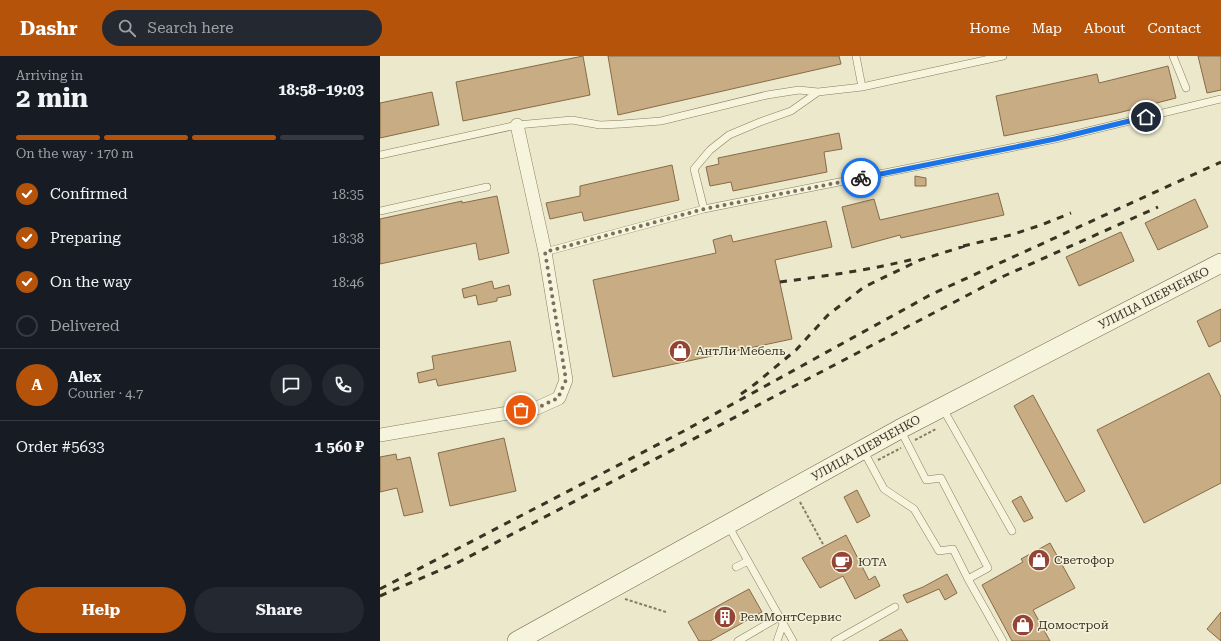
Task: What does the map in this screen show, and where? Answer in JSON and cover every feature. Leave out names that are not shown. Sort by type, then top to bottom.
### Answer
[{"type":"street","points":[[380,435],[537,408],[558,398],[566,380],[545,252],[517,125]]},
{"type":"street","name":"УЛИЦА ШЕВЧЕНКО","points":[[517,641],[900,429],[1221,263]]},
{"type":"lane","points":[[856,56],[862,87]]},
{"type":"lane","points":[[380,155],[517,125],[572,120],[600,125],[661,121],[767,95],[799,90],[818,92],[862,87],[1003,56]]},
{"type":"lane","points":[[1173,56],[1186,88]]},
{"type":"lane","points":[[704,209],[694,169],[710,150],[729,135],[791,111],[818,92]]},
{"type":"lane","points":[[545,252],[704,209],[1055,139],[1221,99]]},
{"type":"lane","points":[[380,211],[487,187]]},
{"type":"lane","points":[[942,407],[1012,531]]},
{"type":"lane","points":[[900,429],[926,480],[942,478],[988,568],[968,579]]},
{"type":"lane","points":[[863,450],[884,489],[914,510],[939,551],[953,549],[1003,641]]},
{"type":"lane","points":[[728,524],[793,641]]},
{"type":"lane","points":[[736,567],[748,561]]},
{"type":"lane","points":[[836,641],[895,607]]},
{"type":"lane","points":[[738,641],[781,620]]},
{"type":"lane","points":[[777,641],[781,620]]},
{"type":"path","points":[[800,502],[824,546]]},
{"type":"path","points":[[625,599],[666,612]]},
{"type":"building","points":[[583,56],[590,95],[463,121],[456,82]]},
{"type":"building","points":[[608,56],[839,56],[841,64],[618,115]]},
{"type":"building","points":[[1198,56],[1221,56],[1221,90],[1207,93]]},
{"type":"building","points":[[1168,66],[1176,98],[1118,113],[1004,136],[996,96],[1097,74],[1099,83]]},
{"type":"building","points":[[432,92],[439,125],[380,138],[380,103]]},
{"type":"building","points":[[839,133],[842,149],[824,152],[827,172],[733,191],[731,182],[710,186],[706,167],[719,164],[718,158]]},
{"type":"building","points":[[672,165],[679,200],[584,221],[582,212],[550,219],[546,203],[580,196],[580,186]]},
{"type":"building","points":[[915,176],[926,178],[926,186],[915,186]]},
{"type":"building","points":[[998,193],[1004,215],[901,238],[900,235],[852,248],[842,207],[874,199],[880,220]]},
{"type":"building","points":[[497,196],[509,253],[479,260],[476,243],[380,264],[380,219],[462,201],[462,203]]},
{"type":"building","points":[[1195,199],[1208,227],[1158,250],[1145,223]]},
{"type":"building","points":[[826,221],[832,247],[775,260],[792,339],[613,377],[593,280],[716,253],[713,240],[731,235],[733,242]]},
{"type":"building","points":[[1121,232],[1134,261],[1079,286],[1066,257]]},
{"type":"building","points":[[492,281],[494,289],[509,285],[511,295],[497,298],[497,301],[478,305],[476,295],[464,298],[462,289]]},
{"type":"building","points":[[1221,309],[1221,341],[1209,347],[1197,321]]},
{"type":"building","points":[[510,341],[516,371],[438,386],[436,379],[419,383],[417,373],[434,369],[432,356]]},
{"type":"building","points":[[1209,373],[1221,397],[1221,483],[1144,523],[1097,430]]},
{"type":"building","points":[[1033,395],[1085,491],[1066,502],[1014,406]]},
{"type":"building","points":[[504,438],[516,491],[450,506],[438,453]]},
{"type":"building","points":[[396,454],[397,460],[410,457],[423,512],[404,516],[397,488],[380,492],[380,457]]},
{"type":"building","points":[[857,490],[870,516],[857,523],[844,497]]},
{"type":"building","points":[[1021,496],[1033,518],[1024,522],[1012,501]]},
{"type":"building","points":[[846,535],[869,580],[875,576],[880,586],[855,599],[843,576],[820,588],[802,558]]},
{"type":"building","points":[[1050,543],[1075,588],[1033,610],[1050,641],[1012,641],[982,585],[1023,562],[1021,559]]},
{"type":"building","points":[[947,574],[957,593],[945,600],[939,589],[907,603],[903,595],[923,587]]},
{"type":"building","name":"РемМонтСервис","points":[[749,589],[762,612],[710,641],[699,641],[688,622]]},
{"type":"building","points":[[1221,612],[1221,641],[1207,629]]},
{"type":"building","points":[[901,629],[908,641],[879,641]]},
{"type":"railway","points":[[380,589],[682,432],[932,294],[1221,162]]},
{"type":"railway","points":[[380,596],[459,562],[1004,276],[1158,207]]},
{"type":"railway","points":[[963,246],[1011,235],[1071,213]]},
{"type":"railway","points":[[741,394],[796,350],[828,315],[864,287],[920,260],[968,245]]},
{"type":"railway","points":[[780,282],[864,270],[914,259]]},
{"type":"way so far","points":[[521,410],[537,408],[558,398],[566,380],[545,252],[704,209],[861,178]]},
{"type":"place","name":"АнтЛи Мебель","points":[[680,351]]},
{"type":"place","name":"Светофор","points":[[1039,560]]},
{"type":"place","name":"ЮТА","points":[[842,562]]},
{"type":"place","name":"РемМонтСервис","points":[[725,617]]},
{"type":"place","name":"Домострой","points":[[1023,625]]},
{"type":"route","points":[[861,178],[1055,139],[1146,117]]}]
